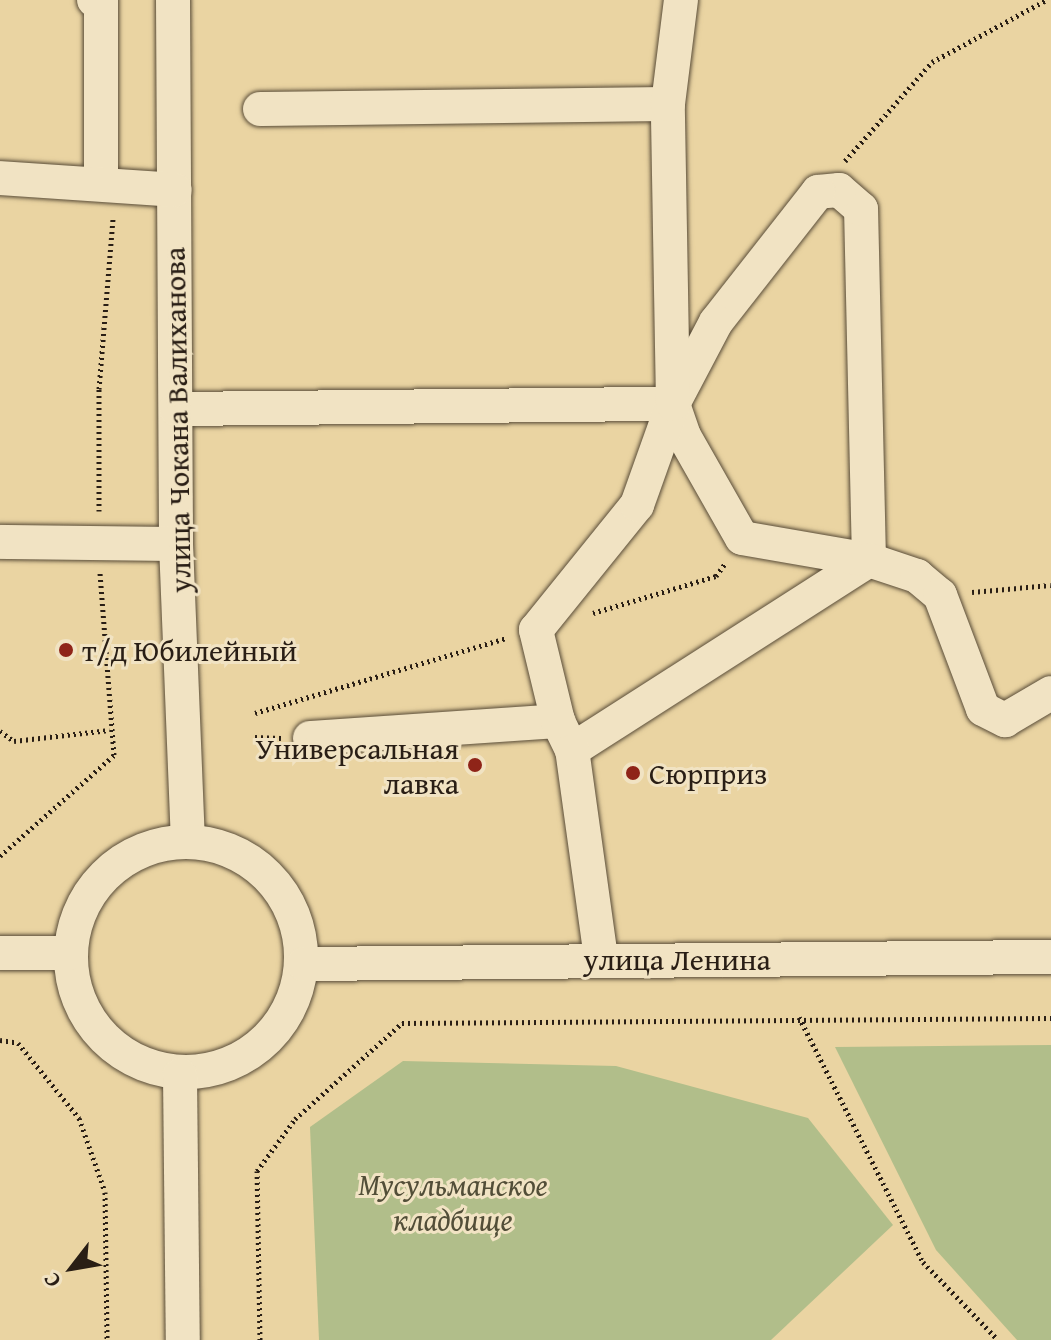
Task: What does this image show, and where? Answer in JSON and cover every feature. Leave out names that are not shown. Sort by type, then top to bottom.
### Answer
[{"type":"street","points":[[94,0],[101,0],[109,183]]},
{"type":"street","name":"улица Чокана Валиханова","points":[[173,0],[176,544],[188,839]]},
{"type":"street","points":[[681,0],[668,104],[673,404],[684,436],[742,538],[869,560],[917,576],[940,595],[983,709],[1005,720],[1051,693]]},
{"type":"street","points":[[260,109],[668,104]]},
{"type":"street","points":[[0,178],[109,183],[175,190]]},
{"type":"street","points":[[601,958],[565,735],[536,630],[637,505],[673,404],[716,322],[818,192],[839,190],[861,209],[869,560]]},
{"type":"street","points":[[176,409],[673,404]]},
{"type":"street","points":[[0,542],[176,544]]},
{"type":"street","points":[[310,738],[565,735],[869,560]]},
{"type":"street","points":[[188,839],[248,857],[280,891],[290,903],[304,964],[285,1022],[239,1063],[180,1075],[123,1057],[82,1012],[68,953],[86,895],[129,854],[188,839]]},
{"type":"street","points":[[0,953],[68,953]]},
{"type":"street","name":"улица Ленина","points":[[304,964],[601,958],[1051,957]]},
{"type":"street","points":[[180,1075],[183,1340]]},
{"type":"path","points":[[818,192],[932,62],[1046,0]]},
{"type":"path","points":[[0,856],[114,755],[109,730],[98,543],[99,389],[109,183]]},
{"type":"path","points":[[940,595],[1051,585]]},
{"type":"path","points":[[0,731],[14,741],[109,730]]},
{"type":"path","points":[[799,1017],[923,1262],[998,1340]]},
{"type":"path","points":[[260,1340],[257,1171],[295,1119],[402,1023],[799,1017],[1051,1018]]},
{"type":"path","points":[[0,1040],[18,1043],[79,1118],[105,1192],[107,1340]]},
{"type":"green space","points":[[1051,1045],[1051,1340],[1017,1340],[936,1250],[835,1047]]},
{"type":"green space","name":"Мусульманское кладбище","points":[[403,1061],[616,1066],[808,1118],[893,1225],[771,1340],[319,1340],[310,1127]]},
{"type":"place","name":"т/д Юбилейный","points":[[66,650]]},
{"type":"place","name":"Универсальная лавка","points":[[475,765]]},
{"type":"place","name":"Сюрприз","points":[[633,773]]}]
